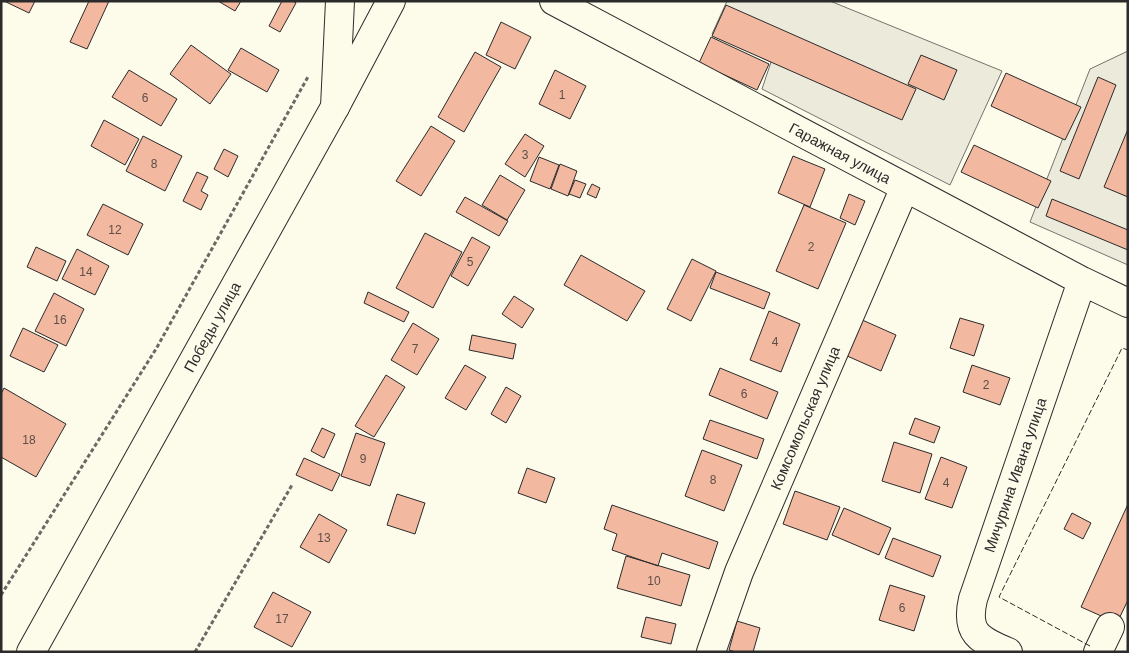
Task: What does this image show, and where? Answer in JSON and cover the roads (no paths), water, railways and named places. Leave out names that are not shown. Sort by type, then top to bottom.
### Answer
[{"type":"street","points":[[335,107],[340,1]]},
{"type":"street","name":"Победы улица","points":[[31,652],[335,107],[391,1]]},
{"type":"street","name":"Гаражная улица","points":[[554,1],[1082,281],[1128,303]]},
{"type":"street","name":"Комсомольская улица","points":[[711,652],[739,572],[905,187]]},
{"type":"street","name":"Мичурина Ивана улица","points":[[1008,652],[981,639],[972,629],[970,614],[976,590],[1082,281]]},
{"type":"street","points":[[1098,652],[1110,627]]}]
